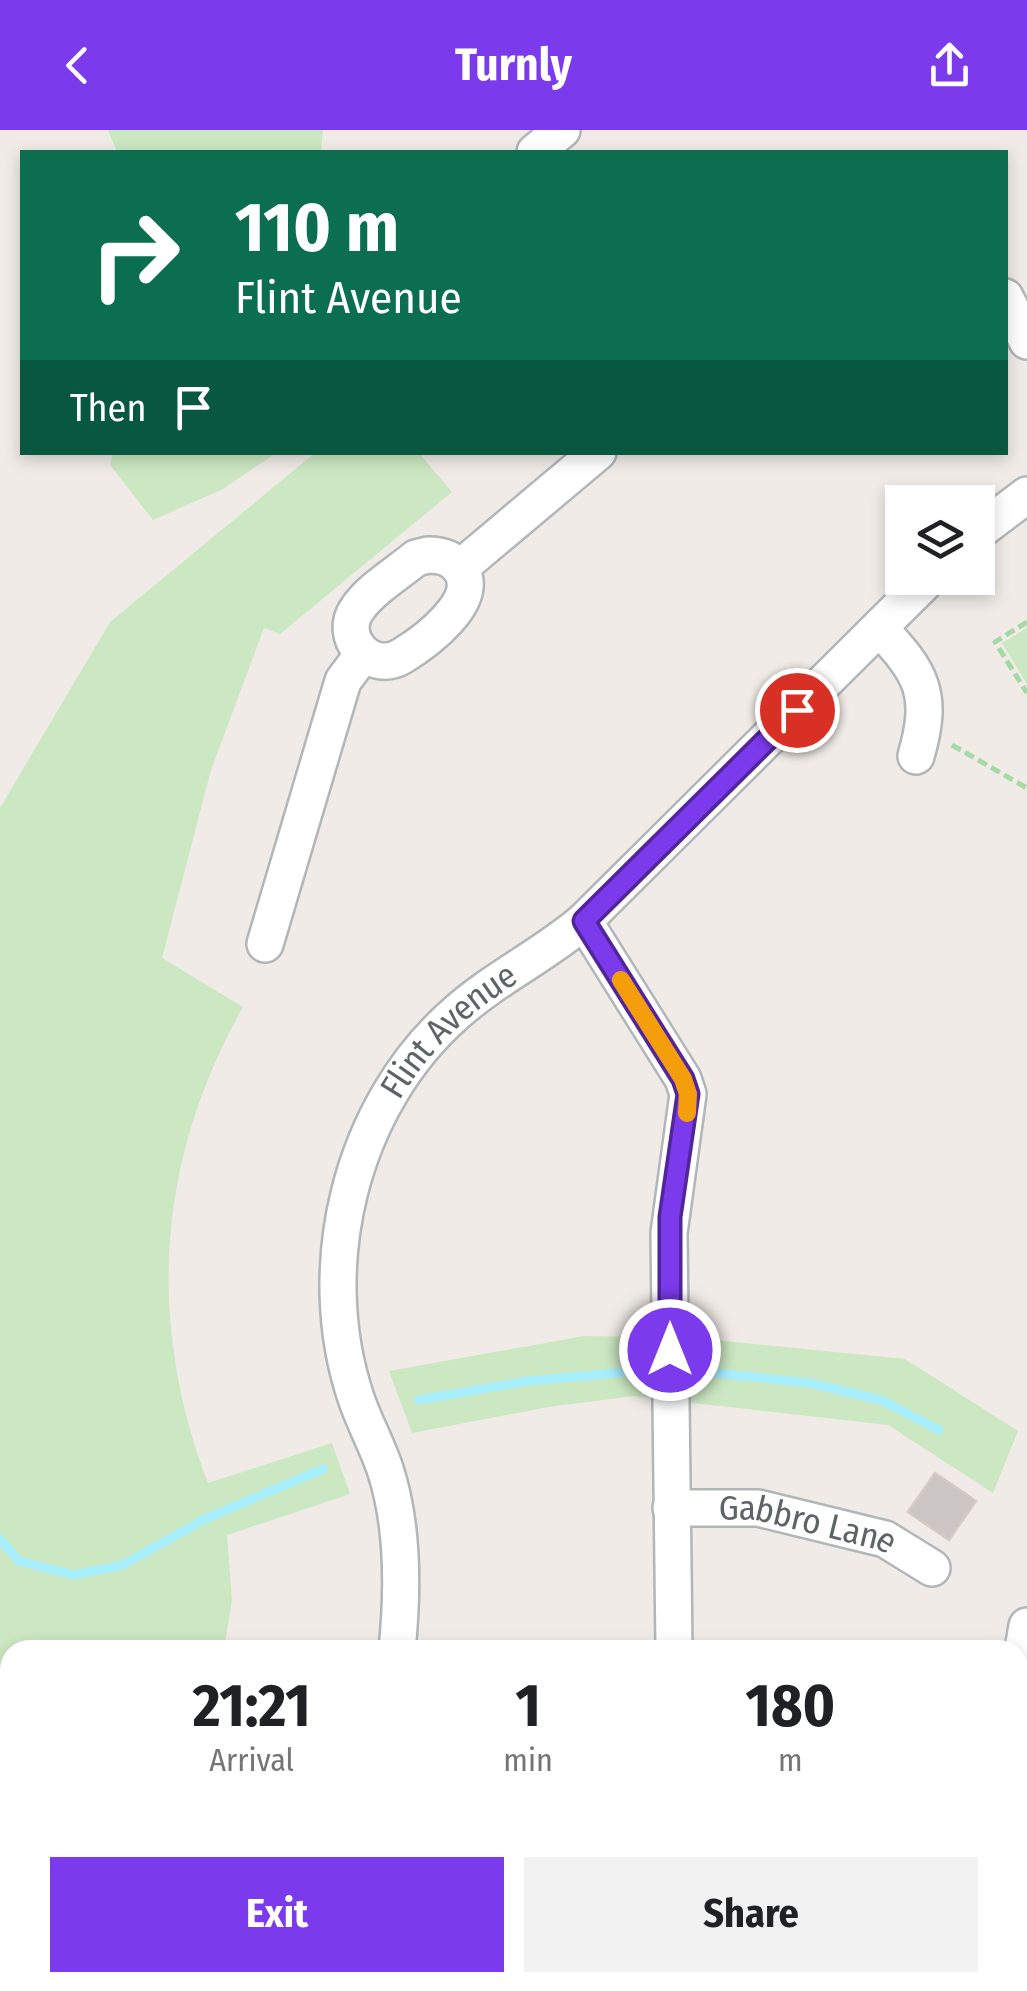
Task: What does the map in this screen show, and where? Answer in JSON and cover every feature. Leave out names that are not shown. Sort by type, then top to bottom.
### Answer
[{"type":"street","points":[[537,150],[562,130]]},
{"type":"street","points":[[1008,303],[1027,341]]},
{"type":"street","points":[[460,568],[594,455]]},
{"type":"street","points":[[995,519],[1027,495]]},
{"type":"street","points":[[440,555],[460,568],[466,589],[458,610],[400,658],[388,662],[375,660],[354,644],[350,632],[358,606],[416,558],[440,555]]},
{"type":"street","name":"Flint Avenue","points":[[397,1640],[400,1565],[395,1512],[386,1470],[356,1397],[343,1344],[336,1289],[350,1189],[368,1136],[420,1049],[453,1015],[584,921],[912,595]]},
{"type":"street","points":[[879,628],[910,660],[921,680],[926,702],[920,742]]},
{"type":"street","points":[[265,944],[343,681],[363,654]]},
{"type":"street","points":[[584,921],[683,1079],[688,1094],[669,1233],[674,1640]]},
{"type":"street","name":"Gabbro Lane","points":[[670,1508],[758,1508],[886,1539],[932,1568]]},
{"type":"path","points":[[1027,622],[995,642],[1027,693]]},
{"type":"path","points":[[920,742],[1027,788]]},
{"type":"green space","points":[[108,130],[323,130],[321,150],[116,150]]},
{"type":"green space","points":[[112,455],[273,455],[223,489],[153,520],[110,465]]},
{"type":"green space","points":[[313,455],[421,455],[452,492],[280,634],[264,628],[211,770],[162,958],[243,1007],[214,1064],[193,1123],[178,1182],[170,1241],[169,1301],[175,1362],[188,1422],[208,1483],[332,1443],[350,1494],[227,1535],[232,1600],[226,1640],[0,1640],[0,808],[110,622]]},
{"type":"green space","points":[[1027,628],[1027,684],[1002,643]]},
{"type":"green space","points":[[584,1336],[650,1337],[650,1398],[634,1396],[548,1407],[412,1433],[389,1371]]},
{"type":"green space","points":[[684,1337],[905,1359],[1018,1431],[993,1493],[888,1425],[685,1402]]},
{"type":"building","points":[[935,1473],[976,1501],[949,1540],[908,1512]]},
{"type":"waterway","points":[[419,1400],[528,1381],[639,1371]]},
{"type":"waterway","points":[[706,1372],[810,1383],[881,1400],[939,1430]]},
{"type":"waterway","points":[[0,1539],[19,1561],[74,1575],[123,1565],[205,1519],[323,1469]]},
{"type":"slow traffic","points":[[621,980],[683,1079],[688,1094],[687,1113]]},
{"type":"route","points":[[670,1350],[670,1217],[688,1094],[683,1079],[584,921],[797,710]]}]
